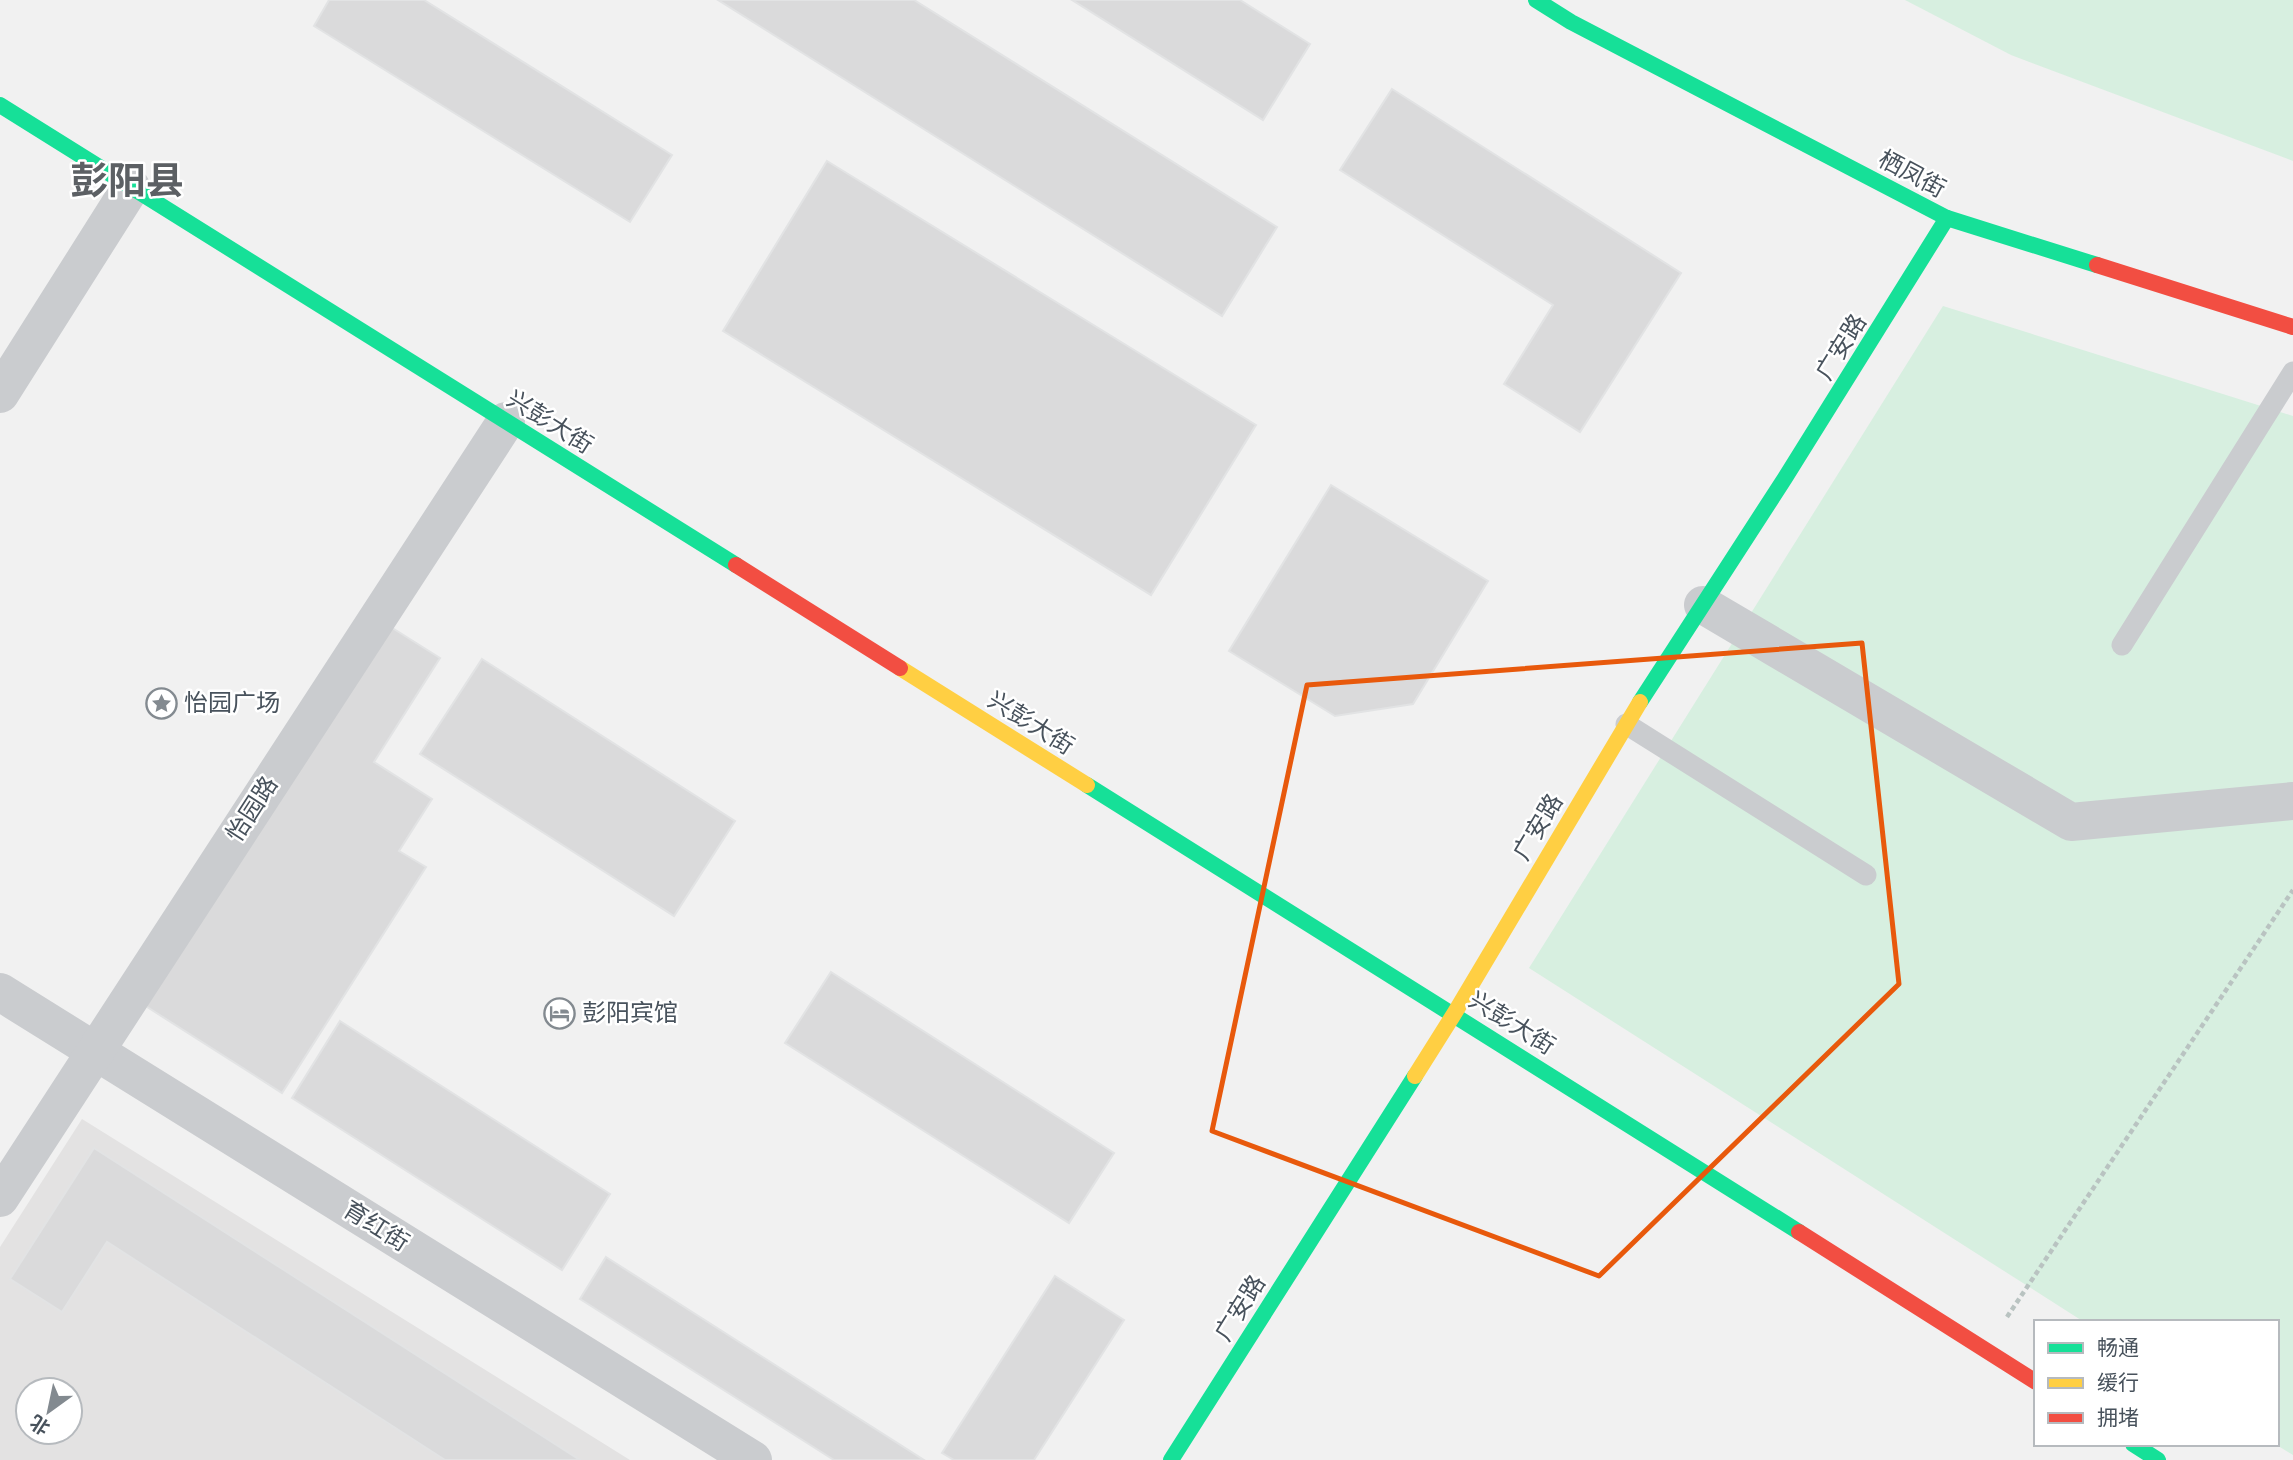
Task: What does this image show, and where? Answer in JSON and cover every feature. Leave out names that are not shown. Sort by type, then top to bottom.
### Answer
[{"type":"main road","name":"栖凤街","points":[[1536,0],[1571,22],[1947,218],[2293,327]]},
{"type":"main road","name":"兴彭大街","points":[[0,105],[1454,1014],[2034,1381]]},
{"type":"main road","name":"广安路","points":[[1171,1460],[1454,1014],[1626,724],[1785,478],[1947,218]]},
{"type":"main road","points":[[2136,1446],[2158,1460]]},
{"type":"street","points":[[0,394],[131,187]]},
{"type":"street","name":"怡园路","points":[[0,1198],[506,421]]},
{"type":"street","points":[[1703,605],[2071,822],[2293,801]]},
{"type":"street","name":"育红街","points":[[0,992],[753,1460]]},
{"type":"lane","points":[[2122,645],[2293,372]]},
{"type":"lane","points":[[1626,724],[1866,875]]},
{"type":"path","points":[[1985,1350],[2293,890]]},
{"type":"highlighted area","points":[[1862,643],[1899,984],[1599,1276],[1212,1131],[1307,685]]},
{"type":"shaded area","points":[[82,1119],[630,1460],[0,1460],[0,1247]]},
{"type":"green space","points":[[1905,0],[2293,0],[2293,161],[2011,55]]},
{"type":"green space","points":[[1943,306],[2293,416],[2293,1455],[2278,1446],[2279,1320],[2081,1320],[1529,968]]},
{"type":"building","points":[[329,0],[424,0],[672,155],[630,222],[314,26]]},
{"type":"building","points":[[718,0],[914,0],[1277,227],[1222,316]]},
{"type":"building","points":[[1072,0],[1240,0],[1310,44],[1263,120]]},
{"type":"building","points":[[1392,89],[1681,273],[1580,432],[1504,384],[1553,305],[1340,170]]},
{"type":"building","points":[[827,161],[1256,425],[1151,595],[723,331]]},
{"type":"building","points":[[1331,485],[1488,581],[1413,704],[1335,716],[1229,651]]},
{"type":"building","points":[[386,624],[440,658],[374,762],[432,799],[399,851],[426,867],[282,1093],[144,1005]]},
{"type":"building","points":[[482,659],[735,821],[674,916],[420,754]]},
{"type":"building","points":[[831,972],[1114,1153],[1069,1223],[785,1043]]},
{"type":"building","points":[[340,1021],[610,1194],[562,1270],[292,1098]]},
{"type":"building","points":[[94,1148],[580,1460],[445,1460],[107,1242],[62,1312],[10,1279]]},
{"type":"building","points":[[606,1257],[924,1460],[834,1460],[580,1299]]},
{"type":"building","points":[[1055,1276],[1124,1320],[1034,1460],[954,1460],[942,1453]]},
{"type":"traffic: fast","points":[[1536,0],[1571,22],[1947,218],[2097,265]]},
{"type":"traffic: fast","points":[[0,105],[736,565]]},
{"type":"traffic: fast","points":[[1640,702],[1785,478],[1947,218]]},
{"type":"traffic: fast","points":[[1087,785],[1799,1232]]},
{"type":"traffic: fast","points":[[1171,1460],[1415,1076]]},
{"type":"traffic: fast","points":[[2136,1446],[2158,1460]]},
{"type":"traffic: slow","points":[[900,668],[1087,785]]},
{"type":"traffic: slow","points":[[1415,1076],[1640,702]]},
{"type":"traffic: jam","points":[[2097,265],[2293,327]]},
{"type":"traffic: jam","points":[[736,565],[900,668]]},
{"type":"traffic: jam","points":[[1799,1232],[2034,1381]]},
{"type":"place","name":"怡园广场","points":[[161,703]]},
{"type":"place","name":"彭阳宾馆","points":[[559,1013]]},
{"type":"district","name":"彭阳县","points":[[127,181]]}]
